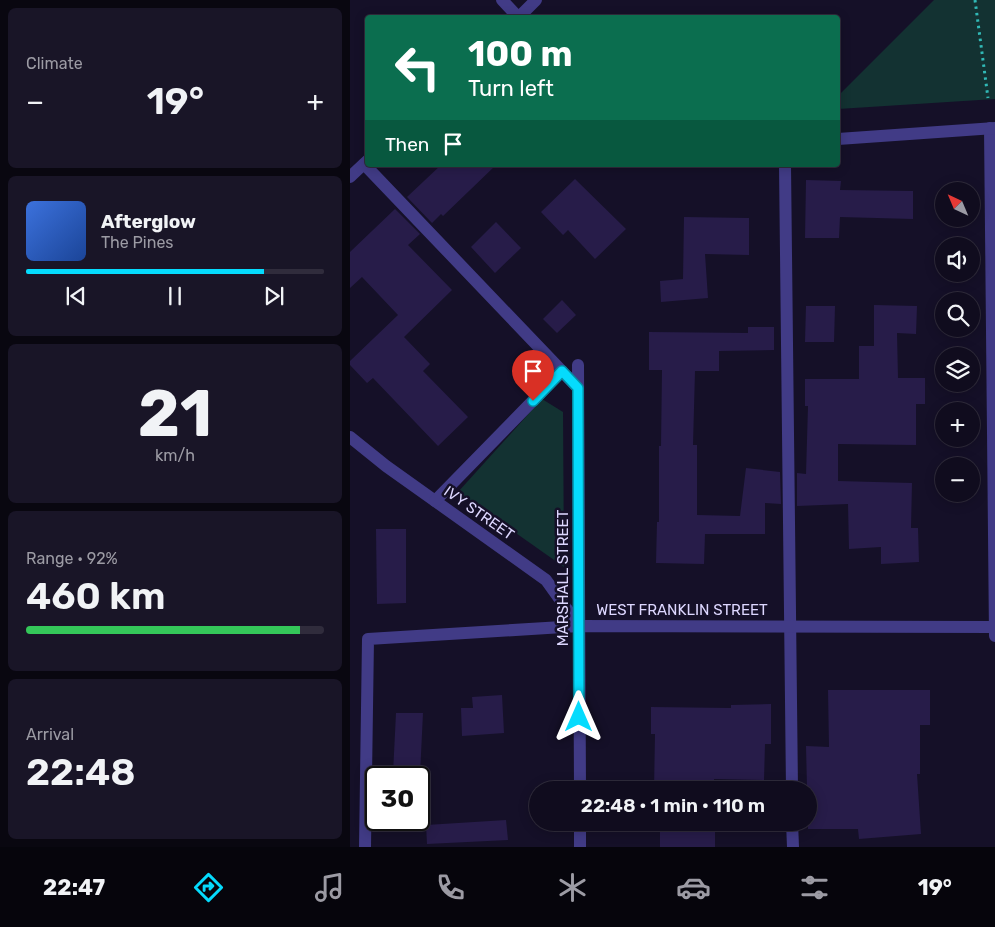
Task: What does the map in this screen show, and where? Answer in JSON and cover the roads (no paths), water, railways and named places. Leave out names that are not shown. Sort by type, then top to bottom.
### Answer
[{"type":"street","points":[[502,0],[516,15]]},
{"type":"street","points":[[520,15],[536,0]]},
{"type":"street","points":[[840,139],[992,128],[995,636]]},
{"type":"street","points":[[350,177],[365,163]]},
{"type":"street","points":[[371,167],[578,388]]},
{"type":"street","points":[[786,167],[792,781]]},
{"type":"street","name":"MARSHALL STREET","points":[[578,365],[580,781]]},
{"type":"street","points":[[435,502],[562,371]]},
{"type":"street","name":"IVY STREET","points":[[350,437],[435,502],[546,580],[579,626]]},
{"type":"street","name":"WEST FRANKLIN STREET","points":[[365,847],[368,639],[579,626],[995,627]]},
{"type":"street","points":[[580,831],[580,847]]},
{"type":"street","points":[[792,831],[793,847]]}]
